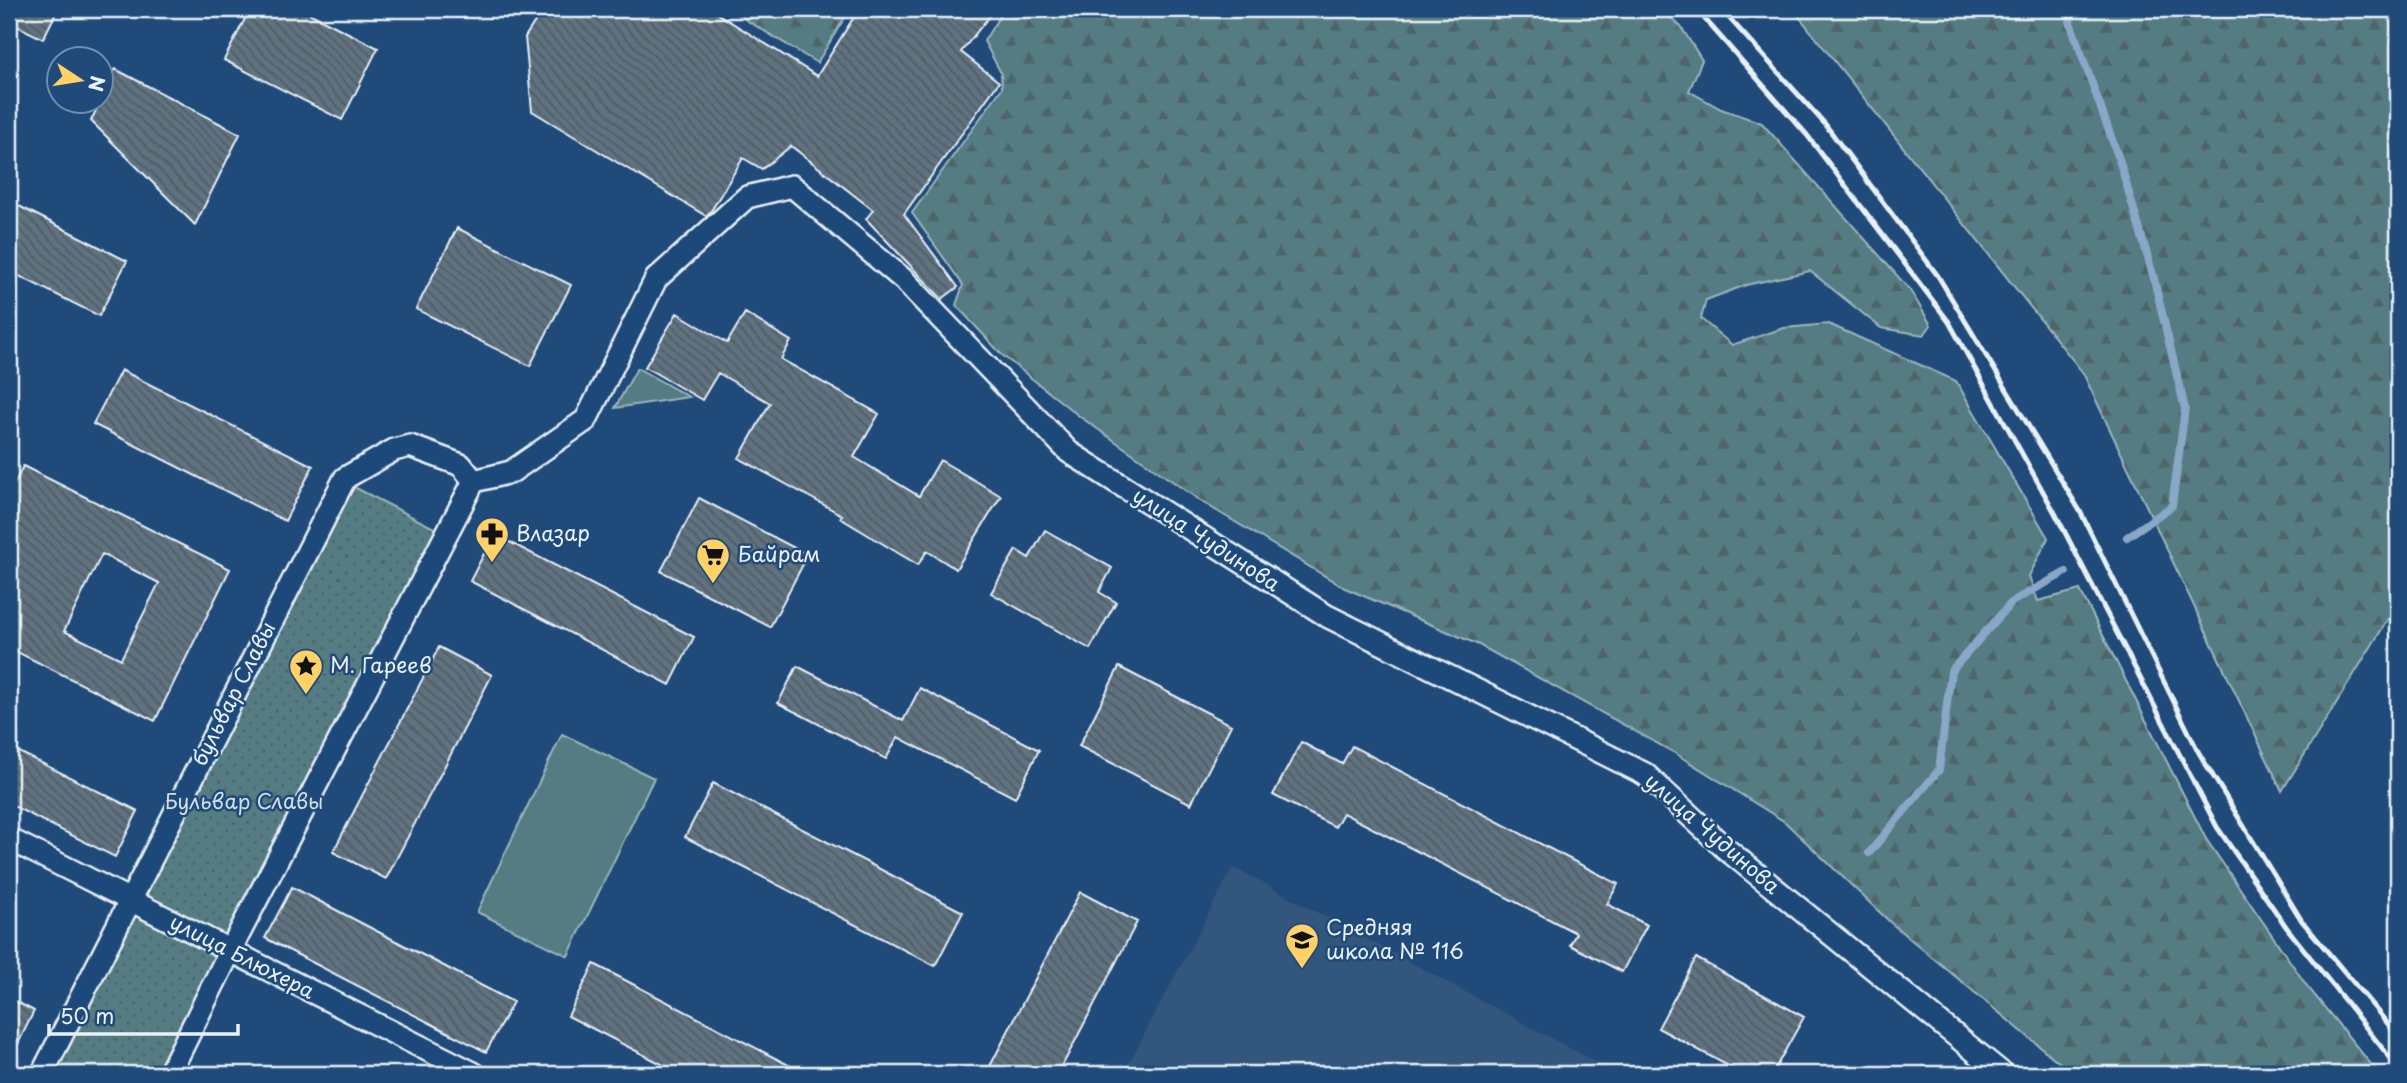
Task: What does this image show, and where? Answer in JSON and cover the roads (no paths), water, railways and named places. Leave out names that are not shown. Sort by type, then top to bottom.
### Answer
[{"type":"street","name":"улица Чудинова","points":[[474,481],[511,472],[586,420],[656,279],[747,197],[792,186],[904,280],[1069,452],[1327,617],[1645,774],[1726,849],[2003,1074]]},
{"type":"street","name":"бульвар Славы","points":[[42,1074],[345,478],[394,450],[410,446],[461,465],[474,481]]},
{"type":"street","points":[[169,1074],[474,481]]},
{"type":"street","name":"улица Блюхера","points":[[9,839],[475,1074]]},
{"type":"waterway","points":[[2072,9],[2070,22],[2119,159],[2153,275],[2185,409],[2172,506],[2127,537]]},
{"type":"waterway","points":[[1869,853],[1939,770],[1951,671],[2013,601],[2066,572]]},
{"type":"railway","points":[[1696,9],[1807,135],[1949,322],[2055,513],[2217,827],[2287,928],[2398,1068]]},
{"type":"railway","points":[[1721,9],[1825,124],[1938,276],[2080,511],[2199,753],[2302,921],[2398,1036]]},
{"type":"place","name":"Влазар","points":[[492,564]]},
{"type":"place","name":"Байрам","points":[[713,585]]},
{"type":"place","name":"М. Гареев","points":[[306,696]]},
{"type":"place","name":"Средняя школа № 116","points":[[1302,970]]},
{"type":"park label","name":"Бульвар Славы","points":[[244,802]]}]
